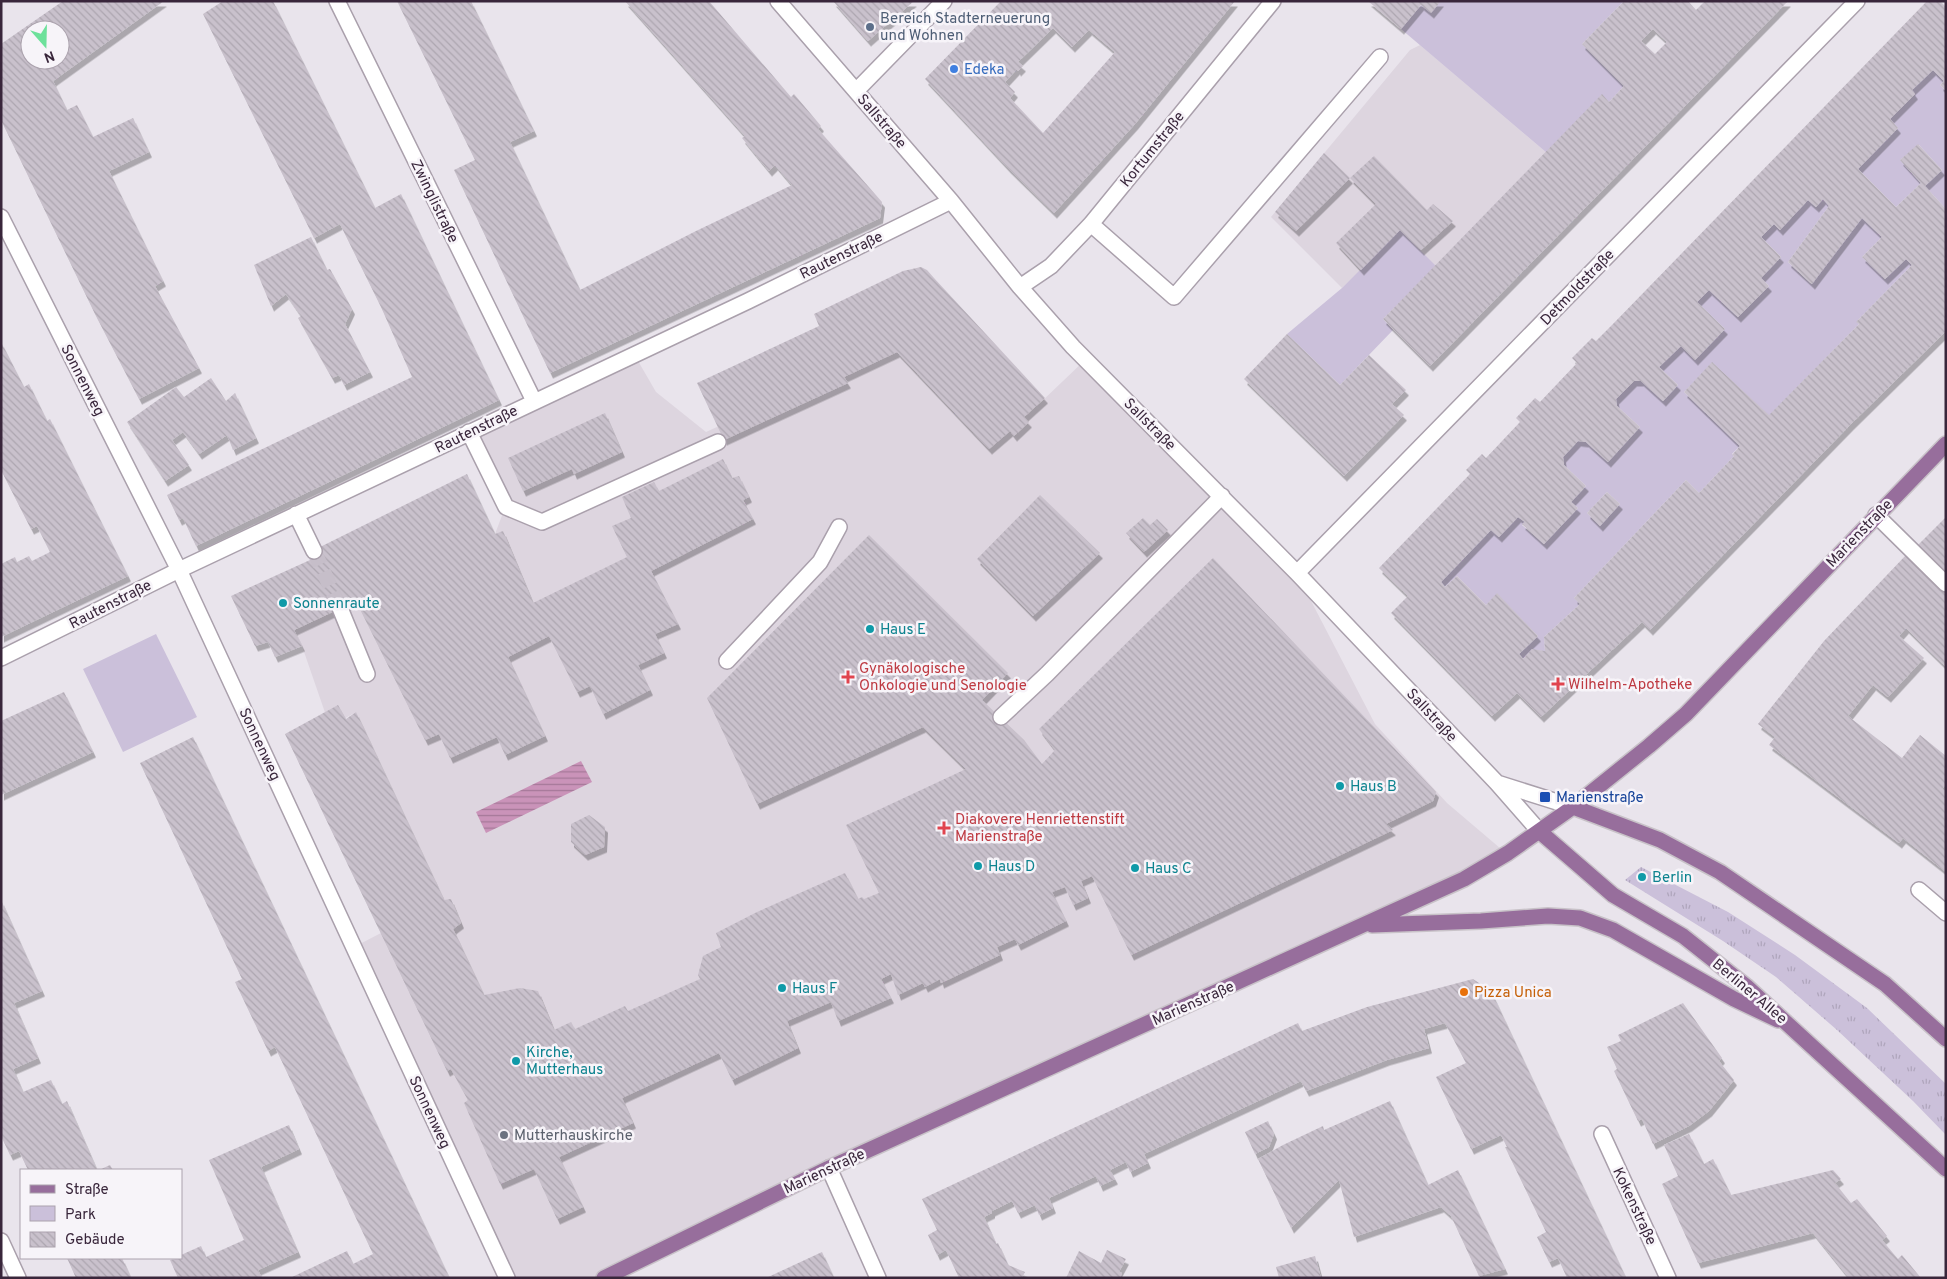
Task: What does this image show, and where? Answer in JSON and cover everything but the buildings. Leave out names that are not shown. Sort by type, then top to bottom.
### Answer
[{"type":"main road","name":"Marienstraße","points":[[604,1278],[829,1168],[1365,925],[1464,879],[1500,858],[1573,807],[1686,714],[1946,444]]},
{"type":"main road","points":[[1573,807],[1660,840],[1720,872],[1885,984],[1946,1039]]},
{"type":"main road","name":"Berliner Allee","points":[[1539,831],[1600,886],[1683,936],[1746,986],[1795,1028],[1946,1169]]},
{"type":"main road","points":[[1365,925],[1480,921],[1548,916],[1580,918],[1613,930],[1734,999],[1795,1028]]},
{"type":"street","name":"Zwinglistraße","points":[[337,1],[534,401]]},
{"type":"street","name":"Sallstraße","points":[[778,1],[951,201],[1020,287],[1072,347],[1297,573],[1497,783],[1539,831]]},
{"type":"street","points":[[856,91],[944,1]]},
{"type":"street","name":"Kortumstraße","points":[[1020,287],[1051,266],[1091,224],[1273,1]]},
{"type":"street","name":"Detmoldstraße","points":[[1297,573],[1856,1]]},
{"type":"street","points":[[1091,224],[1174,297],[1380,57]]},
{"type":"street","name":"Rautenstraße","points":[[1,658],[179,570],[748,300],[951,201]]},
{"type":"street","name":"Sonnenweg","points":[[1,216],[179,570],[507,1278]]},
{"type":"street","points":[[469,432],[506,507],[542,522],[718,442]]},
{"type":"street","points":[[1001,718],[1047,674],[1222,496]]},
{"type":"street","points":[[296,514],[314,551]]},
{"type":"street","points":[[1876,515],[1946,584]]},
{"type":"street","points":[[727,661],[820,562],[839,527]]},
{"type":"street","points":[[340,608],[367,674]]},
{"type":"street","points":[[1497,783],[1573,807]]},
{"type":"street","points":[[1919,890],[1946,913]]},
{"type":"street","name":"Kokenstraße","points":[[1602,1134],[1668,1278]]},
{"type":"street","points":[[829,1168],[878,1278]]},
{"type":"street","points":[[1,1241],[18,1278]]},
{"type":"shaded area","points":[[1420,45],[1547,153],[1436,266],[1361,270],[1342,288],[1271,217],[1410,50]]},
{"type":"shaded area","name":"Diakovere Henriettenstift Marienstraße","points":[[898,344],[1040,403],[1085,360],[1296,572],[1375,724],[1447,803],[1507,854],[599,1278],[512,1278],[354,947],[381,933],[356,712],[330,727],[302,646],[294,630],[495,534],[506,505],[469,433],[634,354],[656,392],[706,432]]},
{"type":"shaded area","points":[[581,761],[592,782],[486,833],[476,812]]},
{"type":"green space","points":[[1441,1],[1624,1],[1582,44],[1624,86],[1609,102],[1602,95],[1547,153],[1401,29],[1421,5]]},
{"type":"green space","points":[[1933,70],[1944,81],[1940,85],[1946,91],[1946,209],[1925,186],[1942,170],[1919,145],[1900,160],[1921,183],[1896,207],[1858,169],[1898,128],[1890,119],[1915,94],[1912,90]]},
{"type":"green space","points":[[1823,199],[1829,206],[1788,262],[1811,284],[1862,218],[1882,237],[1862,257],[1885,279],[1906,259],[1912,265],[1857,321],[1859,324],[1769,416],[1713,363],[1684,392],[1740,446],[1732,454],[1734,456],[1699,493],[1686,480],[1574,598],[1580,604],[1544,637],[1545,651],[1532,650],[1523,659],[1519,654],[1538,636],[1497,594],[1486,605],[1457,576],[1445,587],[1441,582],[1491,530],[1499,537],[1518,517],[1525,522],[1522,525],[1544,544],[1578,508],[1571,502],[1586,486],[1564,465],[1563,457],[1578,441],[1586,442],[1608,462],[1640,427],[1617,406],[1616,399],[1634,381],[1641,381],[1663,401],[1678,385],[1659,367],[1681,346],[1695,360],[1725,329],[1697,302],[1709,290],[1738,317],[1769,286],[1761,278],[1781,257],[1761,237],[1774,224],[1780,230],[1808,200],[1816,207]],"holes":[[[1607,492],[1620,504],[1600,526],[1587,513]]]},
{"type":"green space","points":[[1400,230],[1436,266],[1383,319],[1393,330],[1340,385],[1287,334],[1342,288]]},
{"type":"green space","points":[[156,634],[197,717],[123,752],[83,669]]},
{"type":"green space","points":[[1641,867],[1728,912],[1795,955],[1867,1008],[1946,1084],[1946,1135],[1913,1101],[1837,1030],[1776,977],[1723,941],[1625,880]]},
{"type":"tunnel","points":[[314,551],[340,608]]},
{"type":"place","name":"Bereich Stadterneuerung und Wohnen","points":[[870,27]]},
{"type":"place","name":"Edeka","points":[[954,69]]},
{"type":"place","name":"Sonnenraute","points":[[283,603]]},
{"type":"place","name":"Haus E","points":[[870,629]]},
{"type":"place","name":"Gynäkologische Onkologie und Senologie","points":[[848,677]]},
{"type":"place","name":"Wilhelm-Apotheke","points":[[1558,684]]},
{"type":"place","name":"Haus B","points":[[1340,786]]},
{"type":"place","name":"Marienstraße","points":[[1545,797]]},
{"type":"place","name":"Diakovere Henriettenstift Marienstraße","points":[[944,828]]},
{"type":"place","name":"Haus D","points":[[978,866]]},
{"type":"place","name":"Haus C","points":[[1135,868]]},
{"type":"place","name":"Berlin","points":[[1642,877]]},
{"type":"place","name":"Haus F","points":[[782,988]]},
{"type":"place","name":"Pizza Unica","points":[[1464,992]]},
{"type":"place","name":"Kirche, Mutterhaus","points":[[516,1061]]},
{"type":"place","name":"Mutterhauskirche","points":[[504,1135]]}]
